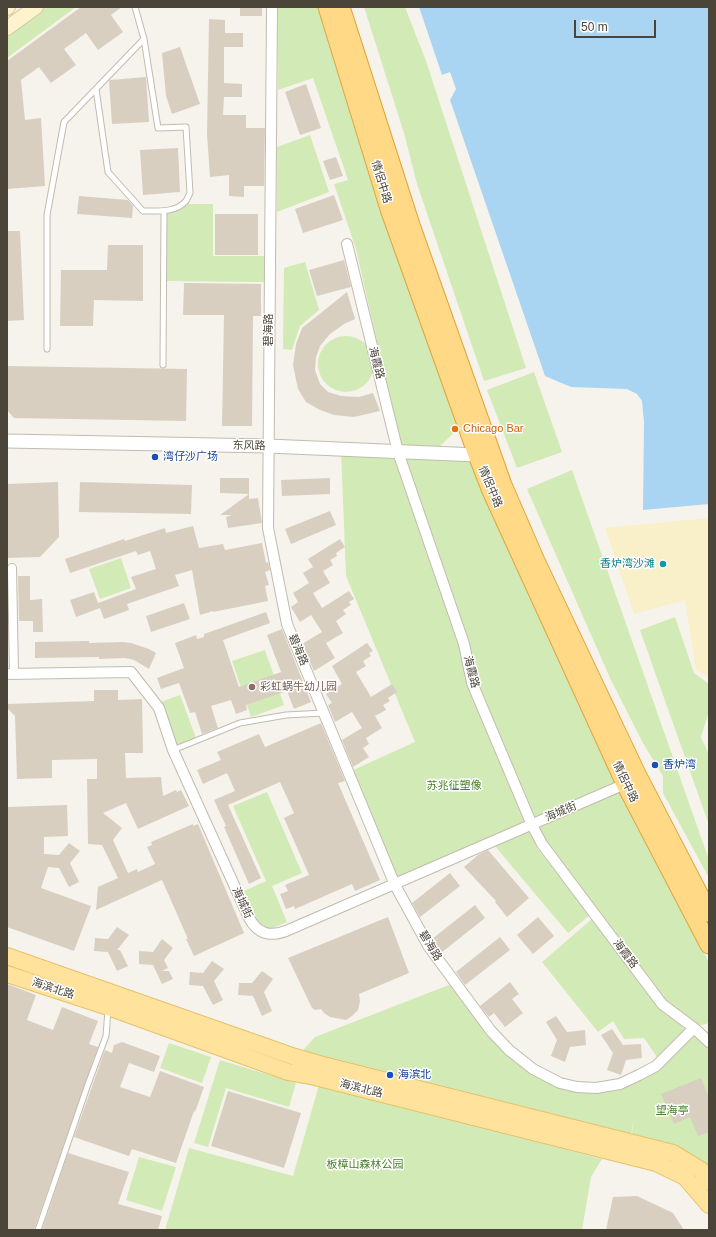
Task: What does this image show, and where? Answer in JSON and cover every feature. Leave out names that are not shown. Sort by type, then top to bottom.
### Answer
[{"type":"highway","name":"情侶中路","points":[[327,7],[390,212],[483,453],[503,485],[536,561],[634,767],[709,913]]},
{"type":"highway","name":"情侶中路","points":[[341,7],[483,453],[494,498],[625,784],[709,945]]},
{"type":"main road","points":[[7,28],[36,7]]},
{"type":"main road","name":"海滨北路","points":[[7,956],[319,1064],[673,1153],[702,1170],[709,1182]]},
{"type":"main road","name":"海滨北路","points":[[7,974],[108,1007],[288,1072],[315,1077],[656,1163],[685,1177],[709,1205]]},
{"type":"street","name":"碧海路","points":[[272,7],[268,528],[287,624],[395,885],[429,947],[491,1031],[509,1050],[533,1069],[560,1083],[596,1088],[620,1084],[639,1076],[656,1066],[694,1028]]},
{"type":"street","name":"海霞路","points":[[347,244],[398,452],[464,644],[472,682],[532,825],[542,844],[662,1004],[694,1028],[709,1042]]},
{"type":"street","name":"东风路","points":[[7,441],[268,446],[398,452],[483,453]]},
{"type":"street","points":[[11,674],[12,568]]},
{"type":"street","name":"海城街","points":[[11,674],[131,672],[160,708],[173,750],[249,918],[257,930],[264,933],[279,933],[395,885],[625,784]]},
{"type":"lane","points":[[96,89],[108,172],[143,211],[164,211],[178,206],[186,201],[190,193],[186,127],[158,128],[144,39],[135,7]]},
{"type":"lane","points":[[47,348],[47,215],[64,122],[144,39]]},
{"type":"lane","points":[[163,365],[164,211]]},
{"type":"lane","points":[[173,750],[240,723],[286,715],[324,713]]},
{"type":"lane","points":[[38,1230],[106,1036],[108,1007]]},
{"type":"green space","points":[[46,7],[76,7],[7,58],[7,36]]},
{"type":"green space","points":[[278,7],[323,7],[462,425],[437,449],[401,447],[356,249],[334,184],[348,180],[313,78],[278,90]]},
{"type":"green space","points":[[364,7],[405,7],[426,61],[526,368],[484,381],[417,184],[404,133]]},
{"type":"green space","points":[[310,135],[329,192],[277,212],[277,147]]},
{"type":"green space","points":[[188,204],[213,204],[213,256],[265,256],[266,282],[166,281],[167,213]]},
{"type":"green space","points":[[305,262],[319,310],[300,326],[292,350],[283,349],[284,268]]},
{"type":"green space","points":[[346,336],[361,341],[369,349],[374,364],[369,379],[361,387],[346,392],[331,387],[323,379],[318,364],[323,349],[331,341]]},
{"type":"green space","points":[[534,372],[562,452],[517,468],[487,390]]},
{"type":"green space","name":"苏兆征塑像","points":[[341,450],[398,452],[473,682],[399,452],[476,456],[623,783],[396,877],[349,772],[415,742],[346,576]]},
{"type":"green space","points":[[572,470],[709,860],[709,878],[663,793],[663,776],[643,743],[610,678],[527,489]]},
{"type":"green space","points":[[121,558],[131,588],[100,599],[89,569]]},
{"type":"green space","points":[[675,617],[694,673],[709,684],[709,711],[701,737],[709,755],[709,825],[640,630]]},
{"type":"green space","points":[[265,650],[284,705],[251,717],[232,661]]},
{"type":"green space","points":[[180,695],[196,738],[177,745],[161,702]]},
{"type":"green space","points":[[625,785],[709,963],[709,1023],[695,1027],[662,1003],[532,825]]},
{"type":"green space","points":[[267,792],[302,873],[272,886],[287,922],[270,929],[258,922],[244,891],[266,881],[233,806]]},
{"type":"green space","points":[[530,830],[537,848],[590,915],[568,933],[494,845]]},
{"type":"green space","points":[[593,918],[658,1006],[685,1029],[657,1057],[644,1038],[624,1039],[613,1021],[598,1032],[542,962]]},
{"type":"green space","name":"望海亭","points":[[454,983],[490,1031],[533,1069],[596,1089],[640,1076],[694,1029],[709,1043],[709,1180],[631,1141],[634,1118],[630,1141],[298,1056],[315,1037]]},
{"type":"green space","points":[[169,1043],[211,1057],[202,1083],[160,1068]]},
{"type":"green space","points":[[220,1060],[296,1083],[289,1107],[226,1088],[208,1147],[194,1143]]},
{"type":"green space","name":"板樟山森林公园","points":[[319,1085],[602,1159],[591,1177],[582,1230],[165,1230],[189,1148],[293,1176]]},
{"type":"green space","points":[[139,1157],[176,1167],[162,1211],[126,1200]]},
{"type":"sand","name":"香炉湾沙滩","points":[[709,518],[709,677],[696,670],[685,600],[634,614],[605,528]]},
{"type":"water","points":[[419,7],[709,7],[709,504],[643,510],[644,422],[642,401],[637,394],[627,389],[571,387],[545,376],[450,100],[456,89],[450,72],[442,75]]},
{"type":"building","points":[[81,7],[122,7],[111,15],[123,32],[98,50],[86,33],[64,49],[76,65],[51,83],[39,67],[21,80],[25,120],[41,118],[45,186],[7,189],[7,61]]},
{"type":"building","points":[[240,7],[262,7],[262,16],[240,16]]},
{"type":"building","points":[[209,19],[225,20],[225,33],[243,33],[243,47],[224,47],[224,83],[242,84],[242,97],[224,97],[223,115],[246,115],[246,128],[265,128],[264,186],[244,186],[244,197],[229,196],[229,175],[210,177],[207,134]]},
{"type":"building","points":[[180,47],[200,104],[172,114],[166,96],[162,53]]},
{"type":"building","points":[[146,77],[149,122],[112,124],[109,81]]},
{"type":"building","points":[[306,84],[321,128],[300,135],[285,92]]},
{"type":"building","points":[[178,148],[180,192],[143,195],[140,150]]},
{"type":"building","points":[[336,157],[343,176],[330,180],[323,161]]},
{"type":"building","points":[[334,195],[343,220],[303,233],[295,209]]},
{"type":"building","points":[[79,196],[128,200],[133,206],[132,218],[77,214]]},
{"type":"building","points":[[215,214],[258,214],[258,255],[215,255]]},
{"type":"building","points":[[7,231],[20,231],[24,320],[7,321]]},
{"type":"building","points":[[108,245],[143,245],[143,301],[94,300],[93,326],[60,326],[61,270],[107,270]]},
{"type":"building","points":[[344,260],[351,287],[317,296],[309,270]]},
{"type":"building","points":[[184,283],[261,284],[261,316],[253,316],[252,426],[222,426],[224,315],[183,315]]},
{"type":"building","points":[[347,292],[355,319],[344,324],[330,334],[320,346],[316,357],[315,370],[320,384],[328,392],[341,396],[359,397],[373,393],[380,411],[354,417],[334,415],[320,410],[306,402],[298,389],[293,365],[296,344],[302,328]]},
{"type":"building","points":[[7,366],[187,369],[186,421],[14,418],[7,410]]},
{"type":"building","points":[[220,478],[249,478],[249,494],[220,493]]},
{"type":"building","points":[[330,478],[330,494],[282,496],[281,480]]},
{"type":"building","points":[[58,482],[59,537],[40,557],[7,558],[7,484]]},
{"type":"building","points":[[80,482],[192,485],[191,514],[79,512]]},
{"type":"building","points":[[249,494],[249,499],[258,498],[262,523],[228,528],[226,517],[232,515],[220,515]]},
{"type":"building","points":[[330,511],[336,525],[291,544],[285,529]]},
{"type":"building","points":[[193,526],[199,548],[223,544],[225,550],[262,543],[266,563],[268,562],[270,570],[265,572],[269,585],[265,586],[268,601],[213,611],[200,615],[192,570],[175,575],[179,586],[127,604],[129,610],[104,619],[100,608],[76,617],[70,600],[94,592],[98,603],[136,589],[131,577],[156,569],[150,551],[138,555],[136,551],[70,573],[65,559],[124,539],[125,541],[165,528],[166,533]]},
{"type":"building","points":[[340,539],[345,547],[336,553],[337,556],[330,560],[333,565],[323,571],[330,583],[313,593],[322,608],[349,591],[354,599],[349,602],[351,605],[343,610],[346,614],[336,621],[343,633],[326,643],[335,658],[314,671],[302,644],[322,632],[311,615],[300,622],[291,607],[298,602],[293,593],[309,583],[303,573],[313,567],[308,559]]},
{"type":"building","points":[[18,576],[30,576],[30,600],[42,599],[43,632],[33,632],[33,621],[19,621]]},
{"type":"building","points":[[184,603],[190,619],[151,632],[146,616]]},
{"type":"building","points":[[266,612],[270,623],[223,640],[239,687],[281,672],[267,635],[282,629],[311,702],[294,709],[287,691],[246,705],[247,710],[236,714],[231,700],[211,706],[218,728],[202,734],[195,712],[190,713],[179,683],[161,689],[157,678],[184,668],[175,643],[196,635],[197,639],[204,637],[204,634]]},
{"type":"building","points":[[89,641],[89,643],[131,643],[156,653],[149,669],[134,660],[125,658],[35,658],[35,642]]},
{"type":"building","points":[[367,643],[373,651],[369,653],[371,656],[363,661],[366,666],[356,672],[371,697],[392,684],[397,692],[388,698],[390,701],[383,705],[386,710],[375,716],[382,728],[366,738],[369,744],[363,748],[369,757],[353,767],[342,740],[362,728],[352,712],[335,722],[328,705],[332,703],[326,694],[342,684],[332,666]]},
{"type":"building","points":[[94,690],[118,690],[118,700],[142,699],[143,753],[125,753],[126,778],[161,777],[163,796],[176,790],[177,792],[181,790],[189,806],[138,829],[126,803],[103,813],[122,828],[113,840],[128,873],[137,869],[138,872],[155,864],[147,847],[152,845],[151,842],[193,824],[193,826],[198,824],[244,933],[194,956],[162,880],[96,910],[98,887],[118,878],[102,845],[88,844],[87,779],[97,779],[97,759],[52,760],[52,778],[17,779],[15,716],[7,708],[7,704],[94,701]]},
{"type":"building","points":[[321,723],[345,781],[338,783],[380,880],[355,891],[352,884],[295,909],[294,906],[286,909],[280,894],[288,891],[285,885],[309,875],[284,818],[294,813],[280,782],[228,805],[261,878],[249,884],[214,800],[235,791],[227,773],[203,784],[197,770],[221,760],[217,752],[259,734],[265,747]]},
{"type":"building","points":[[67,805],[68,836],[44,837],[44,854],[59,855],[69,843],[80,851],[70,863],[79,882],[69,887],[59,868],[48,867],[41,888],[91,906],[74,951],[7,927],[7,807]]},
{"type":"building","points":[[488,850],[529,898],[507,917],[495,902],[496,901],[464,867],[478,855]]},
{"type":"building","points":[[450,873],[460,886],[420,917],[412,903]]},
{"type":"building","points":[[475,905],[485,918],[441,953],[432,939]]},
{"type":"building","points":[[388,917],[409,973],[359,994],[360,1001],[358,1010],[346,1020],[330,1017],[321,1009],[315,1010],[312,1008],[288,958]]},
{"type":"building","points":[[538,917],[554,936],[533,954],[517,935]]},
{"type":"building","points":[[117,927],[129,935],[117,950],[120,950],[128,966],[117,971],[108,952],[94,951],[95,938],[108,939]]},
{"type":"building","points":[[500,937],[510,950],[465,985],[456,972]]},
{"type":"building","points":[[162,939],[173,948],[164,960],[168,968],[162,971],[169,971],[173,979],[162,984],[153,965],[139,964],[139,951],[153,952]]},
{"type":"building","points":[[212,961],[224,969],[214,981],[223,1000],[213,1005],[203,986],[189,985],[190,972],[203,973]]},
{"type":"building","points":[[262,971],[273,979],[264,992],[272,1011],[262,1016],[253,996],[238,995],[239,983],[252,983]]},
{"type":"building","points":[[510,982],[519,994],[512,999],[523,1013],[505,1027],[494,1013],[489,1017],[480,1006]]},
{"type":"building","points":[[7,984],[36,995],[27,1020],[53,1030],[62,1007],[98,1021],[89,1044],[98,1047],[34,1230],[7,1230]]},
{"type":"building","points":[[556,1016],[567,1032],[585,1030],[586,1045],[570,1047],[565,1062],[551,1056],[557,1040],[546,1022]]},
{"type":"building","points":[[612,1029],[623,1045],[641,1044],[642,1058],[626,1060],[621,1075],[607,1070],[613,1053],[601,1035]]},
{"type":"building","points":[[122,1042],[160,1056],[154,1072],[129,1063],[120,1087],[150,1097],[160,1071],[204,1087],[176,1163],[132,1149],[129,1156],[74,1137],[105,1050],[112,1053],[114,1045]]},
{"type":"building","points":[[701,1078],[709,1098],[709,1132],[698,1136],[690,1117],[674,1124],[661,1094]]},
{"type":"building","points":[[228,1091],[301,1113],[284,1168],[211,1146]]},
{"type":"building","points":[[68,1153],[129,1172],[118,1204],[162,1216],[158,1230],[42,1230]]},
{"type":"building","points":[[637,1196],[673,1213],[684,1230],[606,1230],[613,1197]]},
{"type":"place","name":"Chicago Bar","points":[[455,429]]},
{"type":"place","name":"湾仔沙广场","points":[[155,457]]},
{"type":"place","name":"香炉湾沙滩","points":[[663,564]]},
{"type":"place","name":"彩虹蜗牛幼儿园","points":[[252,687]]},
{"type":"place","name":"香炉湾","points":[[655,765]]},
{"type":"place","name":"海滨北","points":[[390,1075]]}]
